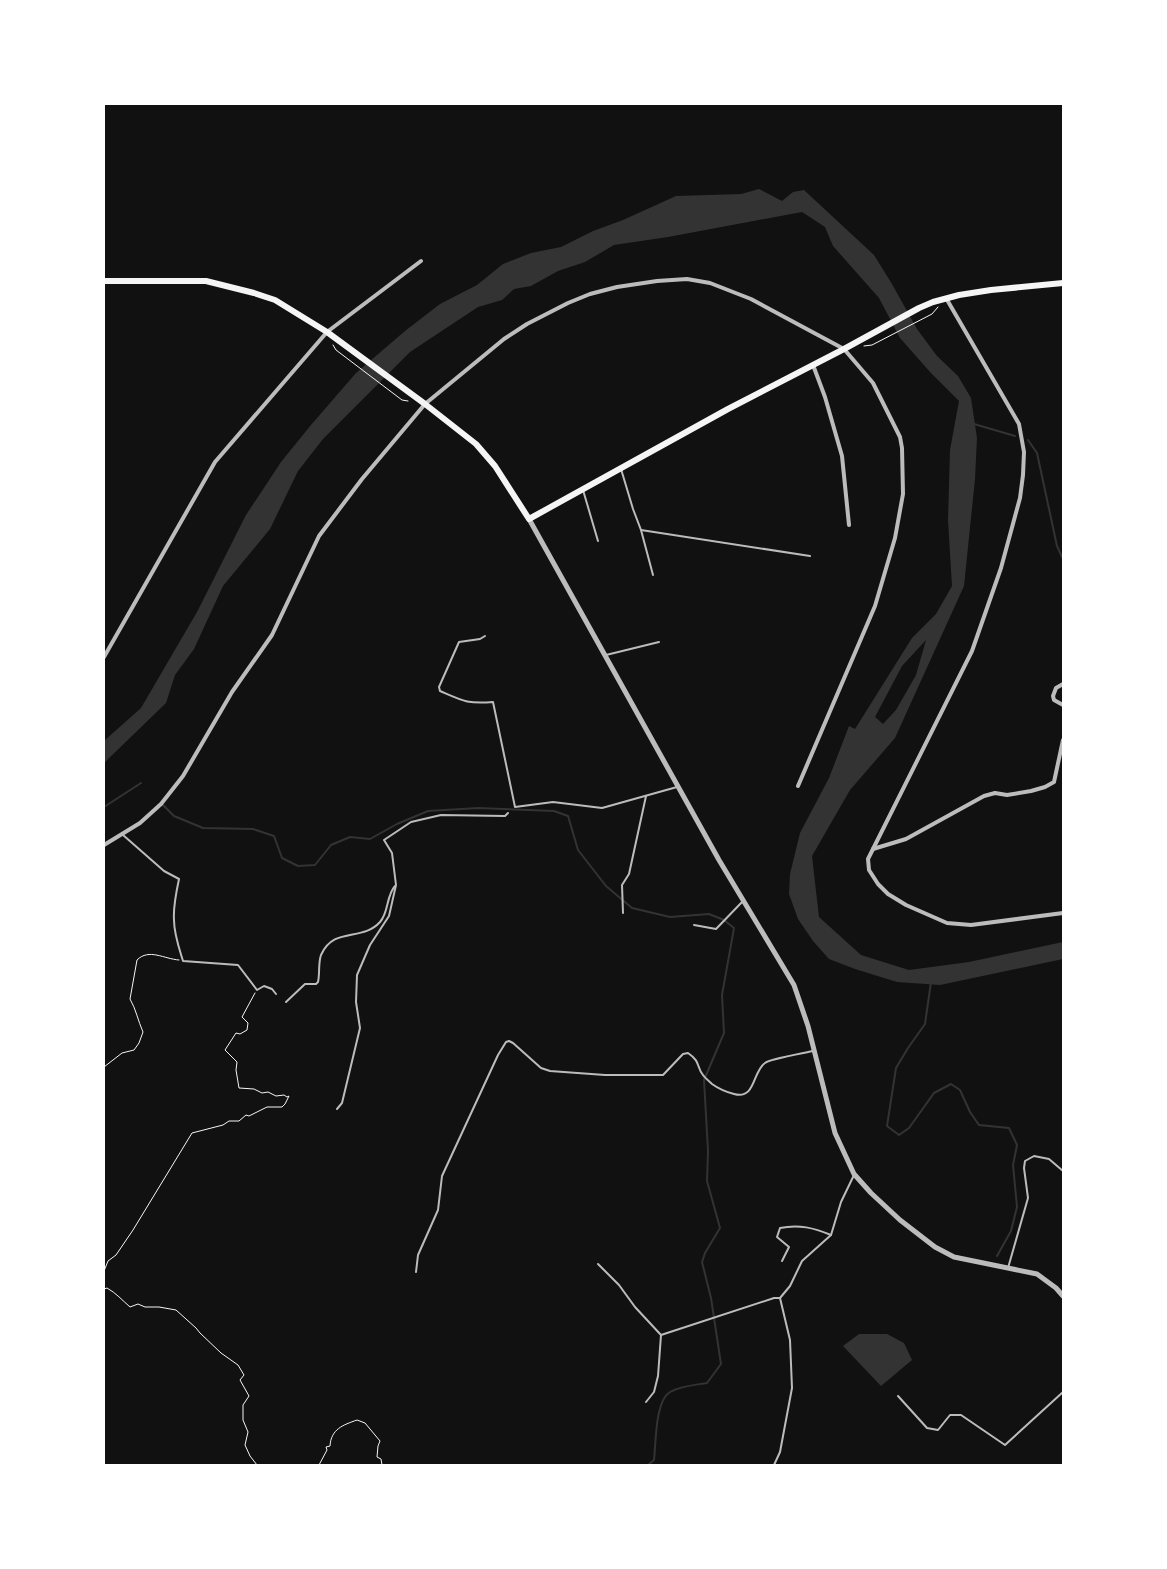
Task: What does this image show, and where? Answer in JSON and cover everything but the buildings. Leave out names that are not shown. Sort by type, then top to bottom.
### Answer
[{"type":"main road","points":[[104,281],[206,281],[275,300],[327,332],[425,404],[476,444],[495,466],[528,518],[728,409],[919,308],[946,298],[991,290],[1063,283]]},
{"type":"street","points":[[104,657],[215,462],[327,332],[421,261]]},
{"type":"street","points":[[104,845],[140,823],[162,804],[183,776],[232,692],[272,635],[319,536],[362,479],[425,404],[504,339],[528,324],[568,303],[590,294],[617,288],[687,279],[710,283],[751,299],[844,349],[873,383],[900,437],[902,448],[903,494],[894,538],[875,606],[798,786]]},
{"type":"street","points":[[946,298],[1019,424],[1024,452],[1020,498],[1001,568],[972,651],[868,859],[869,870],[878,884],[888,894],[906,905],[947,922],[971,925],[1063,913]]},
{"type":"street","points":[[813,365],[825,397],[842,456],[849,525]]},
{"type":"street","points":[[528,518],[678,787],[794,985],[815,1051],[835,1132],[854,1174],[871,1193],[900,1220],[935,1247],[954,1257],[1037,1274],[1056,1288],[1063,1296]]},
{"type":"street","points":[[1063,684],[1056,688],[1053,696],[1054,700],[1063,705]]},
{"type":"street","points":[[873,850],[906,839],[984,796],[995,793],[1007,795],[1030,791],[1045,787],[1054,782],[1063,740]]},
{"type":"lane","points":[[621,468],[641,530],[653,575]]},
{"type":"lane","points":[[582,489],[598,541]]},
{"type":"lane","points":[[641,530],[810,556]]},
{"type":"lane","points":[[485,636],[480,639],[459,642],[439,687],[440,691],[465,702],[493,702],[515,807],[553,802],[602,808],[678,787]]},
{"type":"lane","points":[[604,655],[659,642]]},
{"type":"lane","points":[[623,913],[622,885],[629,874],[646,796]]},
{"type":"lane","points":[[337,1109],[342,1103],[360,1028],[356,1002],[357,975],[370,945],[389,916],[396,885],[392,853],[384,840],[411,822],[441,815],[505,816],[508,813]]},
{"type":"lane","points":[[122,834],[164,871],[179,879],[174,905],[174,920],[178,944],[183,961],[238,965],[257,990],[264,986],[272,989],[276,994]]},
{"type":"lane","points":[[286,1002],[306,984],[316,984],[318,982],[322,953],[335,938],[369,930],[379,923],[384,916],[391,890],[396,885]]},
{"type":"lane","points":[[694,925],[716,928],[743,900]]},
{"type":"lane","points":[[416,1272],[418,1255],[438,1210],[442,1176],[498,1055],[506,1042],[509,1041],[514,1043],[541,1068],[550,1071],[605,1075],[663,1075],[683,1054],[688,1053],[696,1058],[702,1075],[724,1091],[739,1096],[749,1092],[757,1073],[766,1062],[815,1051]]},
{"type":"lane","points":[[1007,1269],[1028,1198],[1024,1168],[1025,1160],[1034,1156],[1045,1158],[1063,1171]]},
{"type":"lane","points":[[780,1298],[790,1286],[802,1261],[831,1235],[841,1202],[854,1174]]},
{"type":"lane","points":[[782,1261],[790,1247],[777,1237],[780,1228],[791,1226],[814,1228],[831,1235]]},
{"type":"lane","points":[[598,1264],[619,1285],[635,1307],[661,1335],[658,1376],[654,1392],[646,1402]]},
{"type":"lane","points":[[661,1335],[774,1298],[780,1298]]},
{"type":"lane","points":[[774,1465],[780,1452],[792,1388],[790,1340],[780,1298]]},
{"type":"lane","points":[[898,1396],[927,1428],[938,1430],[950,1415],[961,1415],[1005,1445],[1063,1392]]},
{"type":"path","points":[[858,347],[872,345],[932,314],[946,298]]},
{"type":"path","points":[[333,344],[336,350],[402,400],[409,401]]},
{"type":"path","points":[[104,1067],[122,1053],[134,1050],[139,1043],[143,1032],[130,999],[130,990],[137,960],[142,955],[152,953],[169,959],[183,961]]},
{"type":"path","points":[[104,1271],[108,1261],[116,1255],[133,1230],[192,1133],[223,1125],[229,1120],[239,1121],[246,1115],[249,1116],[267,1107],[282,1107],[288,1100],[289,1096],[276,1096],[268,1092],[262,1093],[254,1089],[239,1088],[236,1070],[237,1062],[225,1050],[236,1033],[240,1034],[247,1030],[248,1023],[242,1017],[257,990]]},
{"type":"path","points":[[104,1290],[107,1288],[118,1294],[121,1300],[130,1307],[138,1304],[145,1307],[159,1307],[176,1310],[221,1353],[238,1365],[244,1375],[240,1380],[241,1385],[249,1396],[243,1405],[243,1420],[248,1432],[245,1445],[250,1456],[258,1465]]},
{"type":"path","points":[[318,1465],[327,1450],[326,1447],[330,1446],[331,1438],[338,1428],[357,1420],[365,1423],[380,1442],[377,1457],[381,1459],[382,1465]]},
{"type":"shaded area","points":[[759,189],[782,201],[793,192],[804,190],[874,255],[917,329],[937,356],[958,376],[971,398],[977,438],[975,479],[964,586],[895,738],[850,790],[812,856],[819,917],[861,955],[909,970],[969,962],[1063,942],[1063,959],[940,985],[897,982],[829,959],[813,941],[798,919],[789,894],[790,874],[800,833],[829,778],[849,726],[855,729],[912,638],[936,614],[952,586],[948,520],[950,450],[959,401],[930,372],[900,338],[879,298],[833,246],[825,227],[802,212],[668,237],[614,245],[585,262],[558,271],[531,286],[514,289],[502,300],[478,307],[410,352],[323,439],[298,471],[270,529],[223,586],[194,649],[175,675],[166,703],[104,763],[104,741],[141,708],[197,612],[246,515],[281,462],[356,373],[405,331],[440,304],[477,285],[503,264],[531,253],[561,247],[593,231],[623,220],[676,196],[741,194]],"holes":[[[926,640],[916,675],[896,710],[883,724],[875,717],[902,666]]]},
{"type":"shaded area","points":[[859,1334],[887,1334],[904,1343],[912,1360],[881,1386],[843,1346]]},
{"type":"waterway","points":[[974,424],[1015,436]]},
{"type":"waterway","points":[[1028,440],[1037,453],[1057,546],[1063,559]]},
{"type":"waterway","points":[[104,807],[141,783]]},
{"type":"waterway","points":[[163,805],[174,816],[203,828],[253,829],[274,836],[282,858],[298,866],[315,865],[331,845],[350,837],[370,839],[397,824],[428,811],[478,808],[554,811],[568,816],[578,850],[606,886],[632,908],[670,917],[709,914],[724,920],[734,928],[722,995],[724,1033],[704,1080],[708,1151],[707,1181],[720,1228],[705,1253],[702,1262],[711,1298],[721,1364],[707,1383],[678,1388],[670,1392],[665,1397],[661,1404],[657,1423],[654,1460],[648,1465]]},
{"type":"waterway","points":[[931,982],[925,1024],[896,1068],[887,1126],[899,1135],[909,1128],[934,1093],[951,1084],[960,1090],[970,1112],[979,1125],[1009,1128],[1017,1145],[1013,1165],[1017,1207],[1011,1231],[997,1256]]}]
